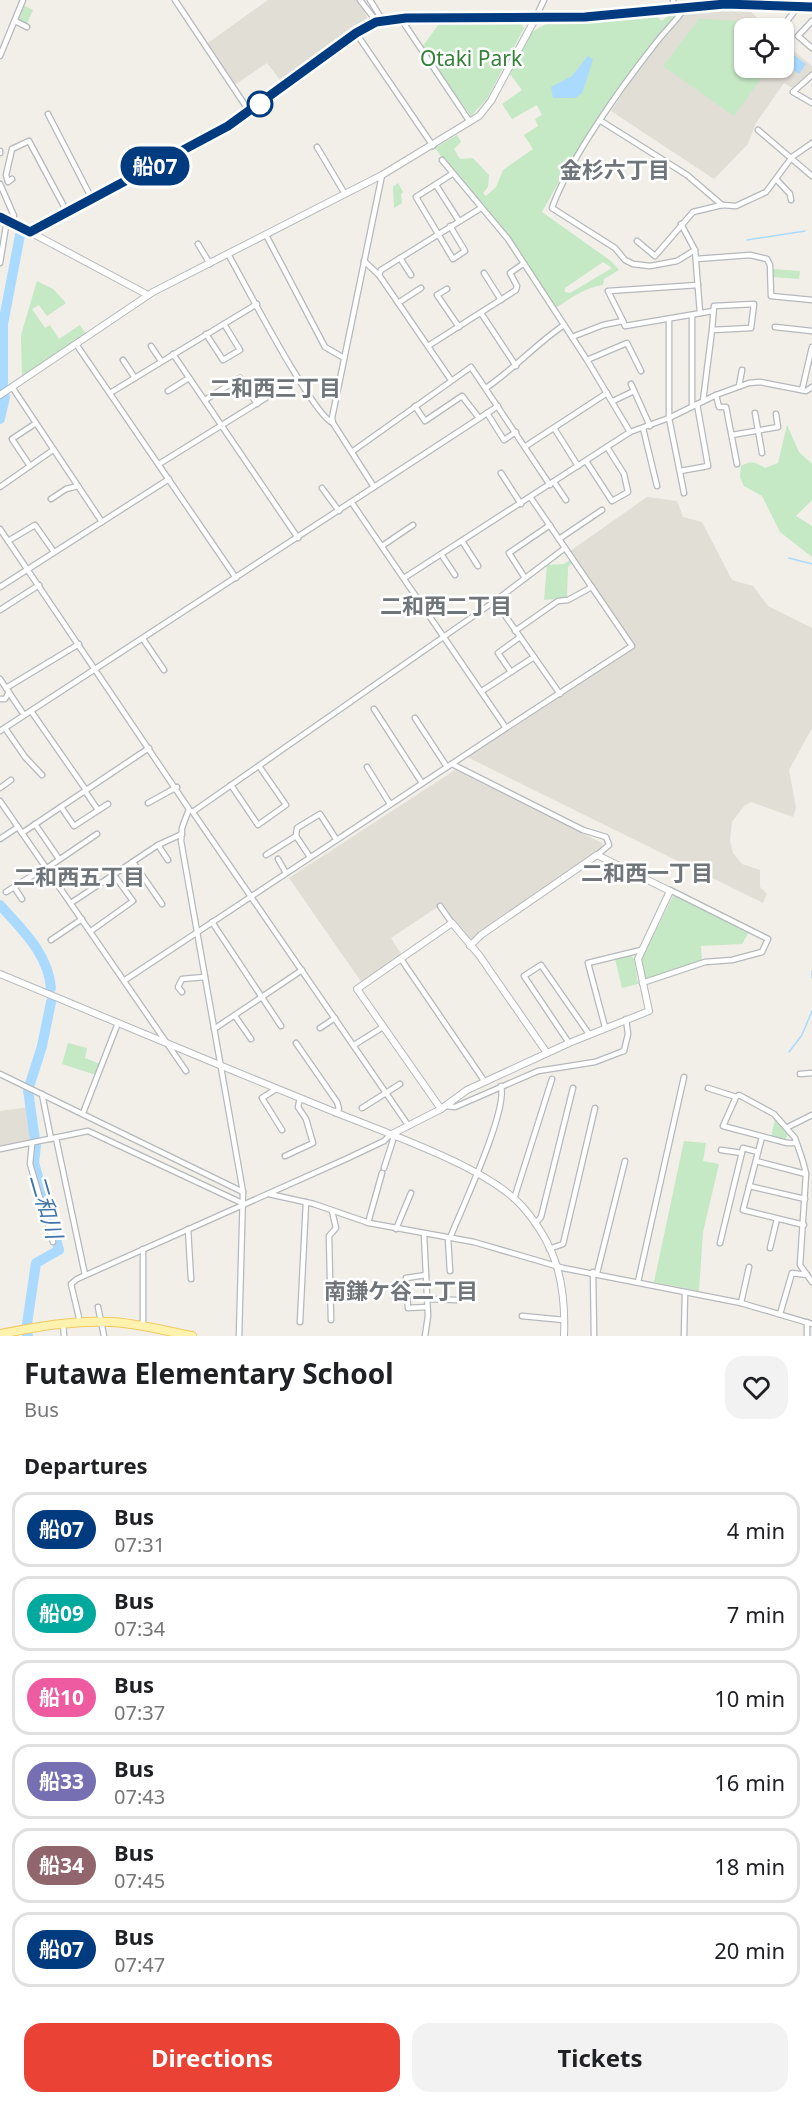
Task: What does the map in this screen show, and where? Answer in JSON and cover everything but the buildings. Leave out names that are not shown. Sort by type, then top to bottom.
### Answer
[{"type":"main road","points":[[6,220],[30,232],[215,134],[356,33],[378,21],[535,19],[725,4],[812,7]]},
{"type":"main road","points":[[0,1334],[63,1323],[99,1322],[143,1326],[155,1332],[192,1336]]},
{"type":"street","points":[[0,56],[23,0]]},
{"type":"street","points":[[175,0],[249,111]]},
{"type":"street","points":[[360,0],[378,21]]},
{"type":"street","points":[[370,0],[380,16],[378,21]]},
{"type":"street","points":[[0,395],[148,295],[382,175],[470,122],[487,108],[544,0]]},
{"type":"street","points":[[673,0],[675,9]]},
{"type":"street","points":[[790,18],[801,5]]},
{"type":"street","points":[[685,8],[651,48],[601,121],[562,183],[552,208],[615,248],[625,260],[633,264],[650,266],[678,261],[695,250]]},
{"type":"street","points":[[400,19],[470,122]]},
{"type":"street","points":[[15,21],[27,27]]},
{"type":"street","points":[[812,21],[798,36],[812,48]]},
{"type":"street","points":[[356,33],[433,146]]},
{"type":"street","points":[[812,75],[793,92],[812,103]]},
{"type":"street","points":[[48,114],[92,199]]},
{"type":"street","points":[[601,121],[687,175],[722,205]]},
{"type":"street","points":[[758,130],[812,176]]},
{"type":"street","points":[[12,179],[8,182],[6,175],[12,149],[29,141],[67,212]]},
{"type":"street","points":[[637,241],[655,256],[693,212],[722,205],[739,205],[766,192],[792,157],[812,142]]},
{"type":"street","points":[[317,147],[345,194]]},
{"type":"street","points":[[442,160],[502,232],[587,360],[630,432]]},
{"type":"street","points":[[450,226],[465,251],[453,259],[416,197],[452,174]]},
{"type":"street","points":[[333,423],[344,358],[382,175]]},
{"type":"street","points":[[777,180],[790,194],[791,200]]},
{"type":"street","points":[[0,184],[14,216],[6,220],[0,263]]},
{"type":"street","points":[[436,185],[459,221]]},
{"type":"street","points":[[379,275],[400,258],[481,208]]},
{"type":"street","points":[[681,224],[695,250],[700,313]]},
{"type":"street","points":[[30,232],[148,295]]},
{"type":"street","points":[[266,235],[325,346],[344,358]]},
{"type":"street","points":[[198,244],[210,264]]},
{"type":"street","points":[[228,254],[298,378],[322,416],[333,423],[374,487]]},
{"type":"street","points":[[696,259],[750,255],[767,259],[770,265],[771,296],[812,300]]},
{"type":"street","points":[[400,258],[411,275]]},
{"type":"street","points":[[364,261],[379,275],[451,380]]},
{"type":"street","points":[[428,346],[517,288],[510,273],[523,264]]},
{"type":"street","points":[[484,273],[501,300]]},
{"type":"street","points":[[698,285],[608,291],[625,326],[713,311]]},
{"type":"street","points":[[398,303],[421,288]]},
{"type":"street","points":[[447,289],[437,295],[459,327]]},
{"type":"street","points":[[110,393],[257,304]]},
{"type":"street","points":[[703,401],[714,306],[754,304],[751,328],[712,330]]},
{"type":"street","points":[[481,312],[516,366]]},
{"type":"street","points":[[680,471],[708,466],[694,405],[692,315]]},
{"type":"street","points":[[669,319],[669,418],[684,493]]},
{"type":"street","points":[[572,337],[603,325],[622,321]]},
{"type":"street","points":[[206,334],[223,360],[240,350],[224,324]]},
{"type":"street","points":[[486,388],[516,366],[542,340],[564,325]]},
{"type":"street","points":[[775,327],[812,331]]},
{"type":"street","points":[[587,360],[627,343],[641,371]]},
{"type":"street","points":[[76,344],[236,578]]},
{"type":"street","points":[[151,346],[161,361]]},
{"type":"street","points":[[801,390],[812,347]]},
{"type":"street","points":[[173,354],[298,538]]},
{"type":"street","points":[[123,360],[135,378]]},
{"type":"street","points":[[353,452],[471,367],[552,484],[566,500]]},
{"type":"street","points":[[740,386],[742,370]]},
{"type":"street","points":[[168,391],[189,378]]},
{"type":"street","points":[[205,400],[240,378],[257,404]]},
{"type":"street","points":[[159,464],[298,378]]},
{"type":"street","points":[[404,578],[630,432],[643,429],[740,386],[760,382],[801,390],[812,387]]},
{"type":"street","points":[[631,384],[650,426]]},
{"type":"street","points":[[12,387],[102,522]]},
{"type":"street","points":[[613,401],[634,391]]},
{"type":"street","points":[[526,446],[607,393]]},
{"type":"street","points":[[716,395],[719,407],[726,407],[737,464]]},
{"type":"street","points":[[415,406],[425,420],[462,396],[478,418]]},
{"type":"street","points":[[0,731],[339,512],[498,406]]},
{"type":"street","points":[[487,413],[504,440],[516,432]]},
{"type":"street","points":[[755,413],[762,453]]},
{"type":"street","points":[[732,435],[778,427],[776,414]]},
{"type":"street","points":[[30,466],[12,439],[36,423]]},
{"type":"street","points":[[554,428],[579,466]]},
{"type":"street","points":[[643,429],[657,486]]},
{"type":"street","points":[[586,461],[612,501],[628,492],[624,474],[607,447]]},
{"type":"street","points":[[0,487],[53,450]]},
{"type":"street","points":[[501,473],[521,504]]},
{"type":"street","points":[[0,587],[169,479]]},
{"type":"street","points":[[51,499],[66,489],[78,486]]},
{"type":"street","points":[[322,488],[339,512]]},
{"type":"street","points":[[125,980],[632,646],[531,498]]},
{"type":"street","points":[[352,503],[506,728]]},
{"type":"street","points":[[559,539],[602,510]]},
{"type":"street","points":[[8,541],[35,525],[54,552]]},
{"type":"street","points":[[382,546],[413,525]]},
{"type":"street","points":[[525,578],[509,553],[550,525]]},
{"type":"street","points":[[0,529],[408,1125]]},
{"type":"street","points":[[462,541],[478,566]]},
{"type":"street","points":[[239,1336],[243,1192],[182,834],[191,810],[231,786],[495,601],[565,548]]},
{"type":"street","points":[[441,554],[455,575]]},
{"type":"street","points":[[0,610],[39,585]]},
{"type":"street","points":[[515,631],[558,601],[568,600],[592,587]]},
{"type":"street","points":[[495,601],[560,694]]},
{"type":"street","points":[[511,672],[498,653],[520,638]]},
{"type":"street","points":[[143,639],[164,669]]},
{"type":"street","points":[[0,699],[4,699],[7,690],[79,644]]},
{"type":"street","points":[[482,692],[534,657]]},
{"type":"street","points":[[0,679],[24,716]]},
{"type":"street","points":[[374,709],[422,783]]},
{"type":"street","points":[[31,711],[98,810]]},
{"type":"street","points":[[415,718],[450,766],[583,830],[606,837],[609,845],[481,935],[470,946]]},
{"type":"street","points":[[5,728],[25,757],[42,775]]},
{"type":"street","points":[[22,833],[149,748]]},
{"type":"street","points":[[231,786],[258,825],[286,806],[259,766]]},
{"type":"street","points":[[367,767],[390,804]]},
{"type":"street","points":[[0,788],[11,780]]},
{"type":"street","points":[[148,803],[177,787]]},
{"type":"street","points":[[1,804],[186,1071]]},
{"type":"street","points":[[61,807],[74,826],[108,804]]},
{"type":"street","points":[[310,857],[296,836],[297,828],[320,814],[336,839]]},
{"type":"street","points":[[35,824],[59,860]]},
{"type":"street","points":[[0,839],[18,827]]},
{"type":"street","points":[[6,892],[97,834]]},
{"type":"street","points":[[71,903],[158,845],[182,834]]},
{"type":"street","points":[[266,855],[296,836]]},
{"type":"street","points":[[158,845],[168,860]]},
{"type":"street","points":[[597,855],[768,939],[762,952],[732,960],[705,962],[642,983]]},
{"type":"street","points":[[278,860],[286,873]]},
{"type":"street","points":[[133,862],[162,904]]},
{"type":"street","points":[[91,931],[133,901],[114,874]]},
{"type":"street","points":[[14,887],[22,899]]},
{"type":"street","points":[[80,1322],[71,1284],[85,1275],[384,1141],[408,1125],[444,1108],[467,1090],[589,1034],[650,1009],[638,964],[640,950],[670,890]]},
{"type":"street","points":[[440,906],[479,955],[547,1053]]},
{"type":"street","points":[[51,940],[82,919]]},
{"type":"street","points":[[212,922],[281,1026]]},
{"type":"street","points":[[444,1108],[357,989],[452,923]]},
{"type":"street","points":[[605,1027],[588,963],[640,950]]},
{"type":"street","points":[[401,959],[485,1082]]},
{"type":"street","points":[[569,1043],[525,976],[541,965],[589,1034]]},
{"type":"street","points":[[214,1029],[302,970]]},
{"type":"street","points":[[0,974],[477,1173],[514,1199],[535,1224],[549,1249],[557,1265],[563,1290],[564,1336]]},
{"type":"street","points":[[182,992],[178,987],[182,979],[205,977]]},
{"type":"street","points":[[235,1016],[251,1039]]},
{"type":"street","points":[[320,1028],[334,1018]]},
{"type":"street","points":[[444,1108],[456,1107],[545,1069],[595,1062],[624,1051],[628,1034],[626,1019]]},
{"type":"street","points":[[83,1113],[118,1023]]},
{"type":"street","points":[[354,1045],[383,1026]]},
{"type":"street","points":[[296,1043],[337,1102],[339,1109],[335,1113]]},
{"type":"street","points":[[800,1074],[812,1073]]},
{"type":"street","points":[[0,1074],[243,1192]]},
{"type":"street","points":[[638,1282],[684,1077]]},
{"type":"street","points":[[514,1199],[552,1079]]},
{"type":"street","points":[[362,1108],[400,1084]]},
{"type":"street","points":[[450,1271],[449,1238],[477,1173],[498,1115],[503,1092],[501,1086]]},
{"type":"street","points":[[277,1088],[262,1098],[282,1130]]},
{"type":"street","points":[[535,1224],[541,1217],[573,1088]]},
{"type":"street","points":[[708,1088],[743,1097],[774,1114],[788,1127],[806,1174],[800,1265],[812,1282]]},
{"type":"street","points":[[42,1094],[85,1275]]},
{"type":"street","points":[[736,1097],[723,1126],[762,1137],[796,1143]]},
{"type":"street","points":[[285,1156],[313,1143],[306,1119],[298,1105],[300,1098]]},
{"type":"street","points":[[549,1249],[563,1244],[595,1108]]},
{"type":"street","points":[[788,1127],[812,1115]]},
{"type":"street","points":[[0,1149],[88,1131],[243,1203]]},
{"type":"street","points":[[368,1222],[392,1136]]},
{"type":"street","points":[[743,1210],[762,1137]]},
{"type":"street","points":[[35,1143],[30,1164],[53,1242]]},
{"type":"street","points":[[720,1243],[743,1148],[758,1152]]},
{"type":"street","points":[[238,1154],[246,1150]]},
{"type":"street","points":[[721,1150],[742,1154]]},
{"type":"street","points":[[594,1336],[595,1273],[625,1161]]},
{"type":"street","points":[[756,1161],[806,1174]]},
{"type":"street","points":[[749,1186],[806,1199]]},
{"type":"street","points":[[396,1228],[411,1193]]},
{"type":"street","points":[[269,1194],[306,1202],[368,1222],[449,1238],[685,1293],[741,1303],[811,1323],[807,1336]]},
{"type":"street","points":[[300,1322],[306,1202]]},
{"type":"street","points":[[730,1208],[804,1225]]},
{"type":"street","points":[[331,1320],[329,1236],[336,1228],[332,1210]]},
{"type":"street","points":[[37,1212],[44,1211]]},
{"type":"street","points":[[770,1248],[777,1218]]},
{"type":"street","points":[[188,1229],[191,1279]]},
{"type":"street","points":[[424,1234],[427,1299],[425,1336]]},
{"type":"street","points":[[143,1249],[143,1326]]},
{"type":"street","points":[[741,1303],[749,1267]]},
{"type":"street","points":[[780,1314],[792,1273],[807,1275]]},
{"type":"street","points":[[426,1275],[406,1278],[408,1308],[427,1307]]},
{"type":"street","points":[[684,1336],[685,1293]]},
{"type":"street","points":[[427,1299],[456,1300]]},
{"type":"street","points":[[98,1307],[99,1322],[104,1336]]},
{"type":"street","points":[[522,1316],[564,1320]]},
{"type":"street","points":[[63,1323],[64,1336]]},
{"type":"shaded area","points":[[268,0],[358,0],[368,19],[281,81],[267,63],[233,86],[205,45]]},
{"type":"shaded area","points":[[719,10],[750,11],[757,18],[734,18],[734,78],[794,78],[794,51],[812,66],[812,72],[793,88],[784,83],[756,123],[748,144],[714,179],[611,111],[648,56],[684,13]]},
{"type":"shaded area","points":[[647,497],[677,501],[683,517],[702,522],[732,580],[753,586],[768,606],[812,628],[812,728],[789,770],[796,808],[793,817],[751,802],[744,806],[732,822],[730,841],[733,853],[742,864],[760,870],[760,887],[767,894],[763,903],[467,757],[635,646],[570,551]]},
{"type":"shaded area","points":[[455,770],[602,843],[603,847],[471,940],[468,941],[442,904],[391,938],[402,955],[362,983],[289,878]]},
{"type":"shaded area","points":[[29,1107],[33,1141],[0,1147],[0,1111]]},
{"type":"green space","points":[[21,4],[33,10],[27,24],[16,18]]},
{"type":"green space","points":[[678,14],[655,41],[561,178],[542,212],[611,261],[619,270],[604,279],[603,285],[584,291],[554,309],[509,239],[435,148],[457,135],[461,142],[454,149],[460,159],[473,158],[489,175],[488,187],[483,193],[486,196],[496,187],[503,170],[533,149],[524,135],[538,126],[535,119],[542,115],[537,105],[512,119],[502,104],[522,90],[510,74],[532,32],[546,24],[656,16],[662,21],[669,15]],"holes":[[[603,262],[612,268],[570,293],[565,292],[565,288]]]},
{"type":"green space","points":[[699,19],[734,20],[734,78],[762,78],[734,116],[663,66]]},
{"type":"green space","name":"Otaki Park","points":[[439,24],[521,24],[524,28],[487,99],[471,116],[422,47]]},
{"type":"green space","points":[[398,183],[403,192],[401,194],[402,203],[394,208],[393,187]]},
{"type":"green space","points":[[773,269],[800,271],[799,279],[773,277]]},
{"type":"green space","points":[[37,281],[53,289],[66,303],[47,316],[39,305],[32,309],[45,328],[50,325],[59,339],[80,325],[86,334],[22,377],[21,335]]},
{"type":"green space","points":[[787,425],[799,452],[812,464],[812,500],[796,516],[812,526],[812,557],[780,532],[762,496],[744,486],[740,477],[741,466],[748,463],[756,463],[765,468],[778,463]]},
{"type":"green space","points":[[570,560],[572,563],[568,567],[567,598],[544,600],[547,565],[564,564]]},
{"type":"green space","points":[[674,894],[749,932],[742,944],[701,946],[702,961],[645,979],[642,959]]},
{"type":"green space","points":[[631,955],[634,959],[638,984],[622,988],[615,959]]},
{"type":"green space","points":[[68,1043],[87,1048],[85,1058],[100,1064],[96,1075],[62,1064]]},
{"type":"green space","points":[[775,1119],[789,1133],[785,1140],[771,1137]]},
{"type":"green space","points":[[684,1141],[706,1143],[703,1161],[719,1164],[703,1232],[699,1291],[654,1282]]},
{"type":"water","points":[[794,55],[806,64],[799,74],[794,70]]},
{"type":"water","points":[[588,56],[593,60],[582,93],[575,98],[553,98],[551,87],[572,76]]},
{"type":"waterway","points":[[747,240],[805,231]]},
{"type":"waterway","name":"二和川","points":[[3,389],[3,324],[20,235]]},
{"type":"waterway","name":"二和川","points":[[0,419],[5,397]]},
{"type":"waterway","points":[[789,558],[812,564]]},
{"type":"waterway","name":"二和川","points":[[0,905],[33,943],[45,964],[51,988]]},
{"type":"waterway","points":[[812,971],[812,978]]},
{"type":"waterway","name":"二和川","points":[[29,1087],[42,1046],[51,1002]]},
{"type":"waterway","points":[[789,1052],[802,1035],[812,1011]]},
{"type":"waterway","name":"二和川","points":[[28,1090],[35,1140]]},
{"type":"waterway","name":"二和川","points":[[27,1324],[36,1263],[59,1250],[34,1163],[36,1146]]},
{"type":"bus line","name":"船07","points":[[0,217],[30,232],[228,126],[363,28],[376,22],[406,18],[585,17],[725,4],[812,7]]},
{"type":"district","name":"金杉六丁目","points":[[615,169]]},
{"type":"district","name":"二和西三丁目","points":[[275,387]]},
{"type":"district","name":"二和西二丁目","points":[[446,605]]},
{"type":"district","name":"二和西一丁目","points":[[647,872]]},
{"type":"district","name":"二和西五丁目","points":[[79,876]]},
{"type":"district","name":"南鎌ケ谷二丁目","points":[[401,1290]]}]
